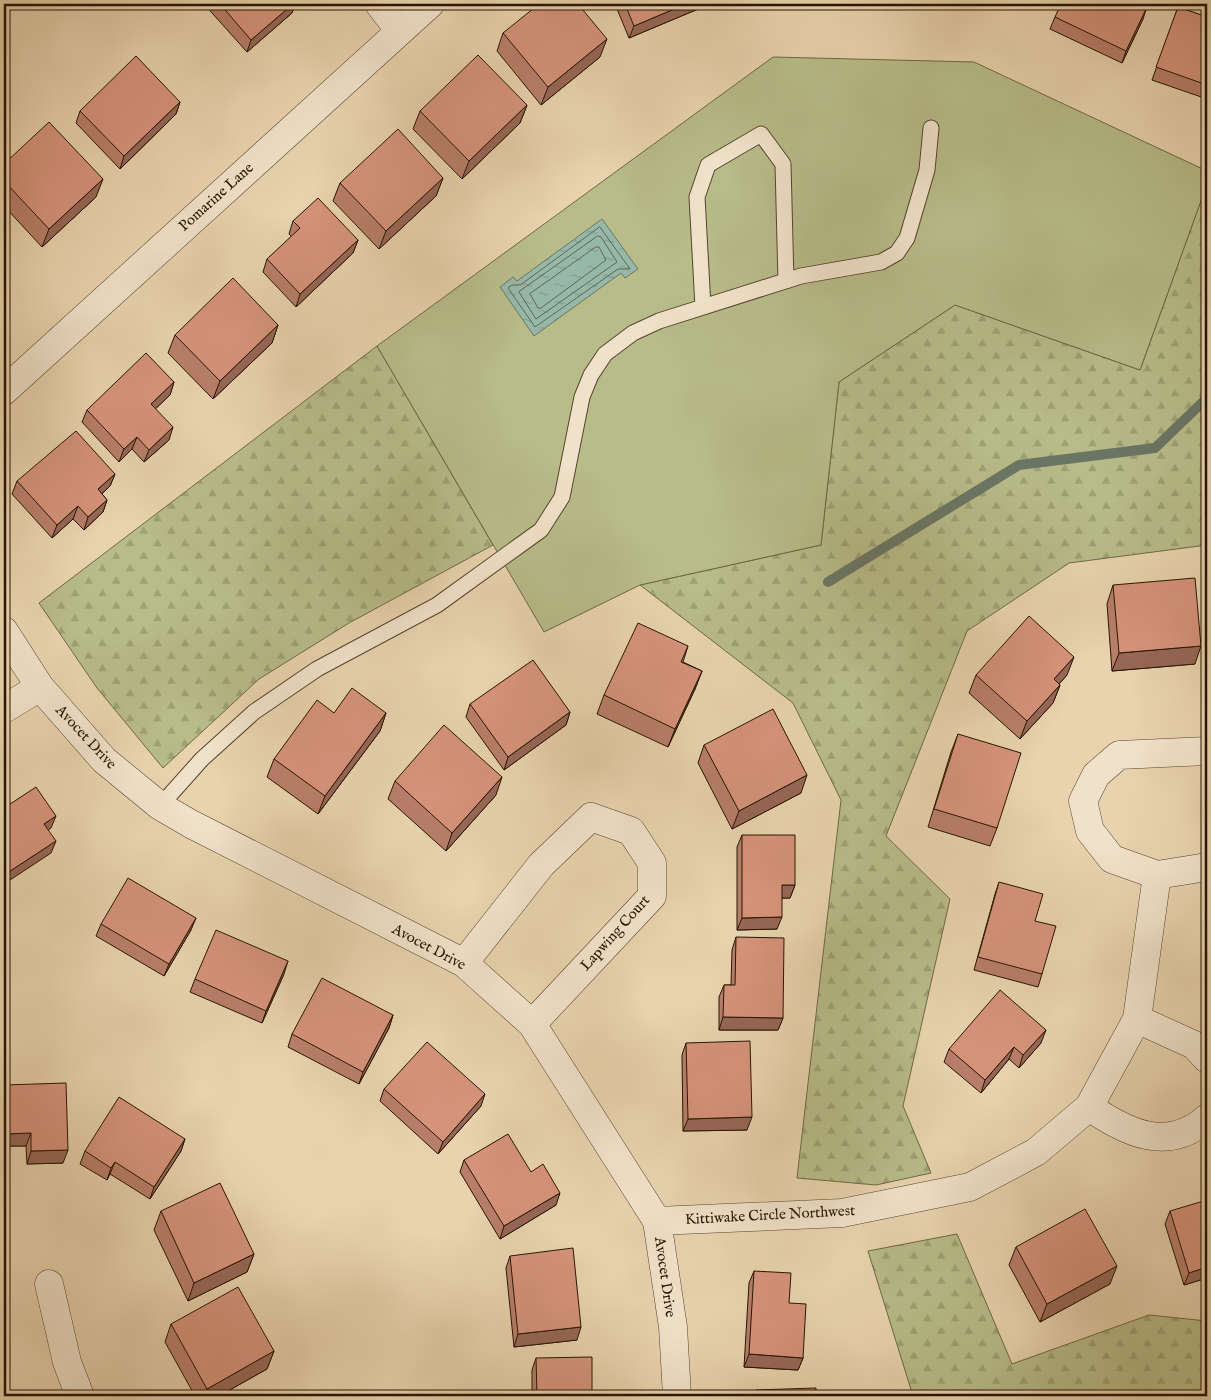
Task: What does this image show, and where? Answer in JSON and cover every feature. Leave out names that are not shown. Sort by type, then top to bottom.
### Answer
[{"type":"street","points":[[379,4],[399,30]]},
{"type":"street","name":"Pomarine Lane","points":[[4,391],[399,30],[430,4]]},
{"type":"street","name":"Avocet Drive","points":[[4,631],[40,687],[104,760],[160,806],[191,824],[464,963],[532,1024],[657,1221],[673,1327],[676,1396]]},
{"type":"street","points":[[4,709],[40,687]]},
{"type":"street","points":[[1207,751],[1119,755],[1096,775],[1083,801],[1090,831],[1112,860],[1157,875],[1207,867]]},
{"type":"street","name":"Lapwing Court","points":[[464,963],[541,865],[591,817],[631,831],[652,863],[652,896],[532,1024]]},
{"type":"street","name":"Kittiwake Circle Northwest","points":[[657,1221],[842,1213],[970,1187],[1036,1152],[1089,1107],[1137,1019],[1157,875]]},
{"type":"street","points":[[1137,1019],[1194,1044],[1207,1059]]},
{"type":"street","points":[[1089,1107],[1112,1123],[1136,1134],[1165,1137],[1190,1130],[1207,1118]]},
{"type":"street","points":[[49,1284],[67,1362],[80,1396]]},
{"type":"lane","points":[[160,806],[202,759],[254,712],[317,669],[438,605],[540,530],[562,497],[582,397],[591,375],[605,354],[633,333],[659,321],[801,276],[881,262],[897,253],[907,238],[927,170],[931,128]]},
{"type":"lane","points":[[703,307],[697,197],[708,165],[761,134],[783,164],[786,281]]},
{"type":"green space","points":[[773,57],[974,62],[1207,171],[1207,184],[1140,370],[955,305],[839,382],[821,545],[640,585],[544,632],[377,346]]},
{"type":"green space","points":[[1207,184],[1207,545],[1069,563],[967,631],[886,836],[950,899],[903,1106],[931,1173],[876,1185],[797,1178],[841,800],[793,703],[640,585],[821,545],[839,382],[955,305],[1140,370]]},
{"type":"green space","points":[[377,346],[493,545],[349,623],[259,679],[163,768],[97,688],[39,603]]},
{"type":"green space","points":[[957,1234],[1012,1364],[1149,1315],[1207,1321],[1207,1396],[913,1396],[868,1251]]},
{"type":"water","points":[[602,219],[638,269],[625,278],[621,273],[534,336],[500,287],[513,277],[517,281]]},
{"type":"building","points":[[220,4],[293,4],[251,40]]},
{"type":"building","points":[[539,4],[578,4],[607,39],[548,87],[503,33]]},
{"type":"building","points":[[625,4],[686,4],[634,26]]},
{"type":"building","points":[[1061,4],[1140,4],[1147,7],[1126,51],[1055,17]]},
{"type":"building","points":[[1178,7],[1207,17],[1207,85],[1156,67]]},
{"type":"building","points":[[478,55],[527,105],[469,161],[420,111]]},
{"type":"building","points":[[136,56],[180,102],[124,156],[80,111]]},
{"type":"building","points":[[49,122],[103,179],[49,229],[4,181],[4,164]]},
{"type":"building","points":[[398,129],[443,178],[386,231],[340,183]]},
{"type":"building","points":[[318,198],[358,240],[300,294],[267,259],[300,228],[293,221]]},
{"type":"building","points":[[233,278],[278,325],[220,381],[175,335]]},
{"type":"building","points":[[146,353],[174,382],[151,404],[173,427],[149,450],[137,437],[124,449],[87,410]]},
{"type":"building","points":[[76,431],[115,474],[98,489],[107,500],[88,517],[78,506],[57,525],[17,481]]},
{"type":"building","points":[[1195,578],[1201,646],[1119,653],[1113,585]]},
{"type":"building","points":[[1029,616],[1074,657],[1054,679],[1060,685],[1027,721],[976,675]]},
{"type":"building","points":[[638,623],[688,646],[681,662],[702,671],[675,729],[604,695]]},
{"type":"building","points":[[533,660],[570,712],[508,757],[470,704]]},
{"type":"building","points":[[352,688],[386,713],[325,796],[274,759],[317,700],[334,713]]},
{"type":"building","points":[[773,709],[807,775],[739,811],[704,745]]},
{"type":"building","points":[[444,725],[502,777],[452,833],[395,781]]},
{"type":"building","points":[[958,734],[1021,753],[997,828],[934,809]]},
{"type":"building","points":[[36,787],[56,816],[44,824],[56,841],[4,875],[4,808]]},
{"type":"building","points":[[742,835],[795,835],[795,885],[782,885],[782,917],[742,918]]},
{"type":"building","points":[[128,878],[196,918],[169,964],[101,924]]},
{"type":"building","points":[[999,882],[1043,894],[1035,921],[1056,926],[1042,974],[978,957]]},
{"type":"building","points":[[216,930],[288,961],[266,1011],[195,979]]},
{"type":"building","points":[[736,937],[784,938],[783,1018],[723,1017],[724,985],[735,985]]},
{"type":"building","points":[[322,978],[393,1015],[363,1072],[292,1034]]},
{"type":"building","points":[[1000,990],[1046,1030],[1023,1055],[1014,1047],[985,1080],[949,1049]]},
{"type":"building","points":[[750,1041],[752,1117],[688,1119],[686,1043]]},
{"type":"building","points":[[427,1042],[485,1094],[443,1142],[384,1089]]},
{"type":"building","points":[[66,1083],[68,1150],[31,1151],[31,1133],[4,1134],[4,1085]]},
{"type":"building","points":[[119,1097],[185,1139],[154,1187],[115,1162],[111,1168],[85,1151]]},
{"type":"building","points":[[508,1134],[531,1172],[543,1164],[560,1193],[504,1226],[464,1160]]},
{"type":"building","points":[[220,1183],[254,1254],[194,1283],[161,1211]]},
{"type":"building","points":[[1207,1200],[1207,1267],[1189,1273],[1170,1211]]},
{"type":"building","points":[[1085,1209],[1117,1266],[1047,1304],[1016,1247]]},
{"type":"building","points":[[573,1248],[581,1327],[518,1334],[510,1256]]},
{"type":"building","points":[[754,1271],[791,1273],[789,1303],[806,1304],[803,1358],[749,1354]]},
{"type":"building","points":[[238,1287],[274,1351],[207,1389],[171,1324]]},
{"type":"building","points":[[592,1357],[592,1396],[537,1396],[536,1358]]},
{"type":"building","points":[[816,1388],[816,1396],[756,1396],[756,1390]]},
{"type":"waterway","points":[[828,582],[1019,465],[1155,448],[1207,398]]}]
